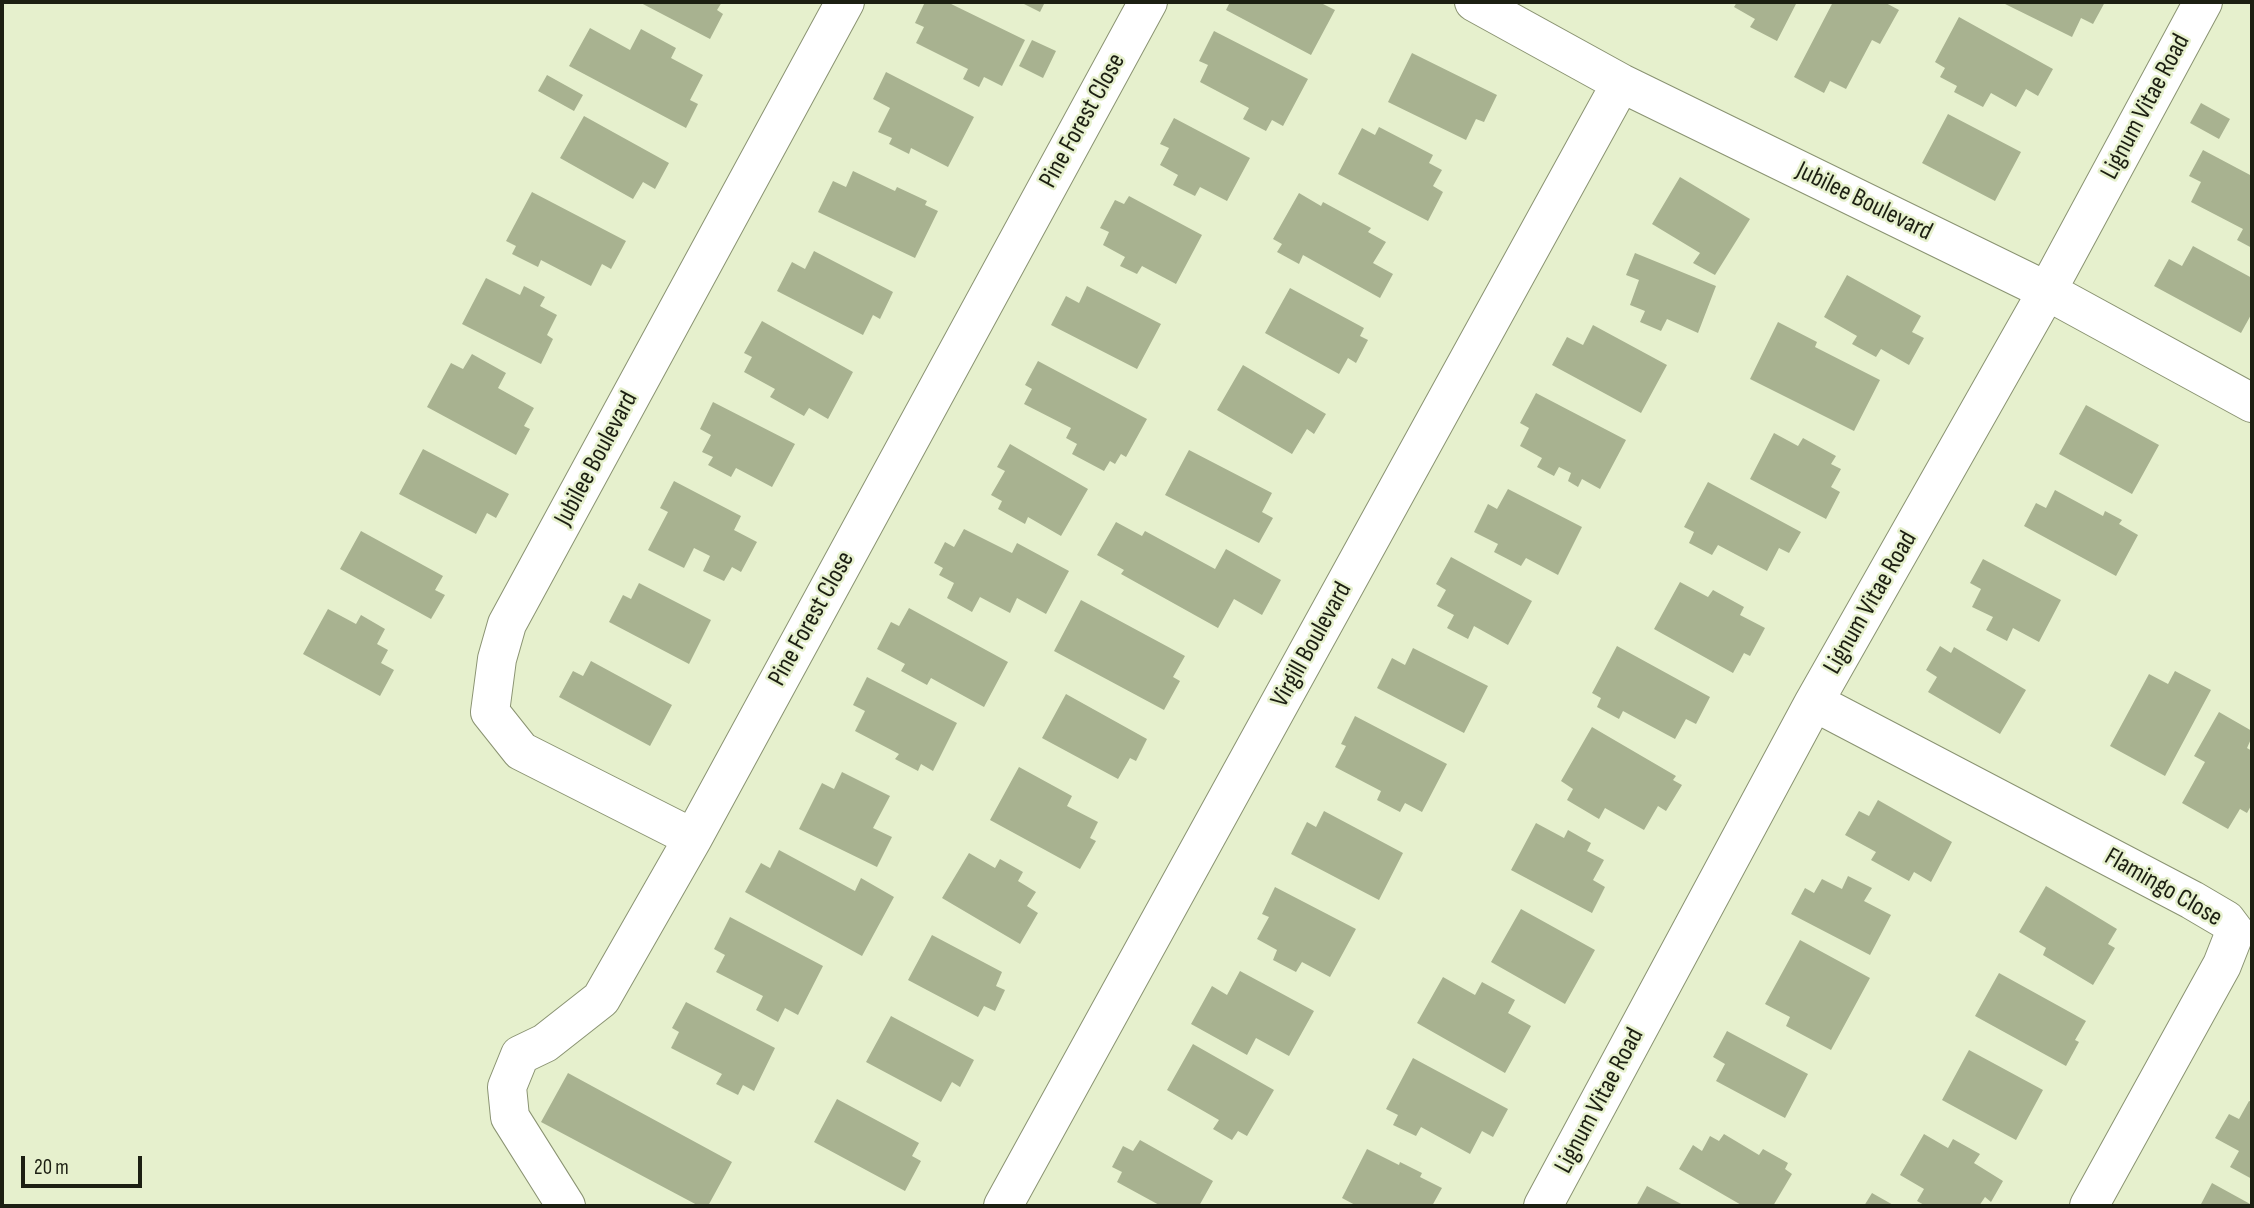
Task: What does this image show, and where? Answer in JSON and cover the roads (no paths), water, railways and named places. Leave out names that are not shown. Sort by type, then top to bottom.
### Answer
[{"type":"street","name":"Jubilee Boulevard","points":[[693,838],[521,751],[490,712],[497,659],[507,624],[845,2]]},
{"type":"street","name":"Pine Forest Close","points":[[566,1206],[510,1117],[507,1087],[520,1055],[545,1043],[601,999],[693,838],[1148,2]]},
{"type":"street","name":"Jubilee Boulevard","points":[[1474,2],[1621,83],[2047,291],[2252,403]]},
{"type":"street","name":"Lignum Vitae Road","points":[[1543,1206],[1814,702],[2047,291],[2203,2]]},
{"type":"street","name":"Virgill Boulevard","points":[[1003,1206],[1621,83]]},
{"type":"street","name":"Flamingo Close","points":[[1814,702],[2192,900],[2226,920],[2235,932],[2222,965],[2088,1206]]}]
